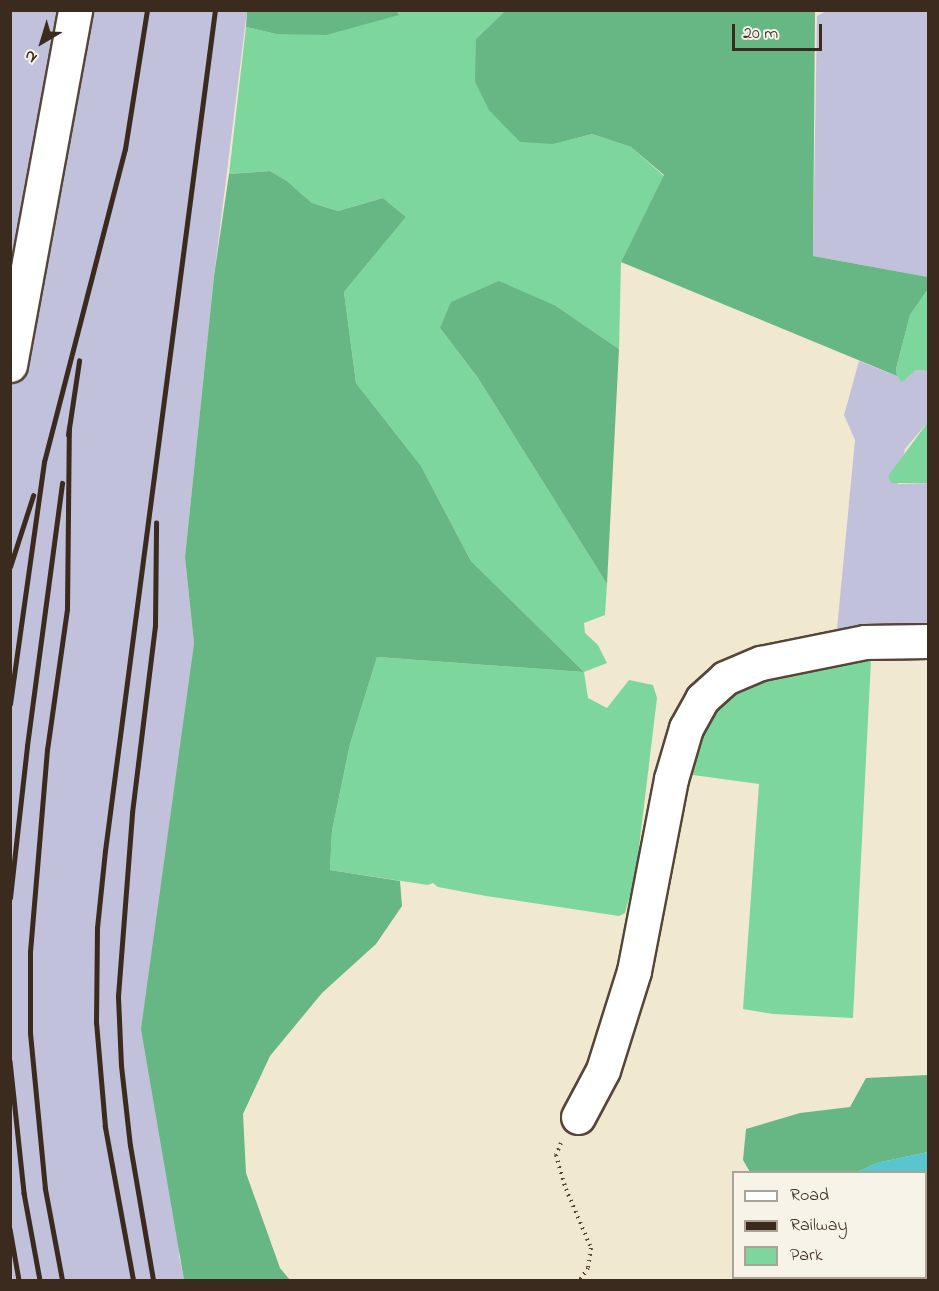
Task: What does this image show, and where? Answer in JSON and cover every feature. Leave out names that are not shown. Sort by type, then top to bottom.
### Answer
[{"type":"street","points":[[10,365],[75,10]]},
{"type":"street","points":[[578,1117],[603,1070],[634,971],[671,779],[686,728],[702,699],[726,678],[761,663],[865,642],[928,640]]},
{"type":"path","points":[[578,1117],[563,1139],[556,1155],[566,1189],[591,1248],[588,1268],[580,1281]]},
{"type":"shaded area","points":[[10,11],[247,11],[214,276],[185,557],[194,644],[179,1255],[184,1280],[11,1280]]},
{"type":"shaded area","points":[[826,11],[928,11],[928,277],[813,256],[817,16]]},
{"type":"shaded area","points":[[859,361],[897,376],[902,381],[916,370],[928,371],[928,422],[905,449],[898,484],[928,483],[928,629],[837,629],[855,440],[844,415]]},
{"type":"green space","points":[[506,10],[476,39],[554,144],[592,134],[631,147],[664,176],[621,262],[619,349],[556,306],[440,328],[478,378],[607,584],[605,615],[584,623],[585,633],[598,645],[607,663],[584,672],[471,561],[421,466],[356,383],[344,292],[406,217],[383,198],[338,211],[312,203],[287,181],[270,171],[229,174],[246,27],[276,34],[399,14],[397,11]]},
{"type":"green space","points":[[506,10],[815,11],[813,256],[928,277],[928,289],[910,315],[896,369],[897,376],[621,262],[664,175],[631,147],[592,134],[554,144],[520,142],[489,110],[475,82],[476,39]]},
{"type":"green space","points":[[247,11],[397,11],[399,15],[326,35],[276,34],[246,27]]},
{"type":"green space","points":[[270,171],[287,181],[312,203],[338,211],[383,198],[406,217],[344,292],[356,383],[421,466],[471,561],[584,672],[377,657],[350,744],[332,831],[330,870],[400,881],[402,906],[376,944],[322,993],[270,1056],[243,1114],[246,1173],[280,1268],[290,1280],[184,1280],[141,1029],[194,644],[185,557],[214,276],[229,174]]},
{"type":"green space","points":[[499,281],[556,306],[619,349],[607,584],[478,378],[440,328],[451,302]]},
{"type":"green space","points":[[928,289],[928,371],[916,370],[902,382],[897,376],[896,369],[910,315]]},
{"type":"green space","points":[[928,422],[928,483],[891,483],[888,476]]},
{"type":"green space","points":[[377,657],[584,672],[588,698],[607,708],[629,680],[653,685],[657,698],[636,872],[625,913],[619,916],[486,896],[438,887],[433,883],[428,885],[330,870],[332,831],[350,744]]},
{"type":"green space","points":[[871,660],[853,1018],[773,1014],[743,1009],[759,784],[686,774],[704,723],[727,700],[754,683]]},
{"type":"green space","points":[[928,1075],[928,1152],[877,1163],[859,1171],[749,1171],[743,1160],[746,1129],[800,1113],[850,1107],[866,1078]]},
{"type":"water","points":[[928,1152],[928,1280],[815,1280],[927,1279],[927,1171],[859,1171],[876,1163]]},
{"type":"railway","points":[[10,704],[44,462],[125,149],[147,10]]},
{"type":"railway","points":[[133,1280],[105,1127],[96,1023],[97,928],[105,851],[215,10]]},
{"type":"railway","points":[[68,435],[79,361]]},
{"type":"railway","points":[[62,1280],[45,1189],[30,1033],[30,952],[47,750],[67,609],[69,428]]},
{"type":"railway","points":[[10,898],[27,746],[62,483]]},
{"type":"railway","points":[[10,567],[33,496]]},
{"type":"railway","points":[[153,1280],[130,1146],[121,1066],[118,996],[132,813],[155,626],[156,523]]},
{"type":"railway","points":[[10,1061],[24,1193],[40,1280]]},
{"type":"railway","points":[[10,1229],[19,1280]]}]
